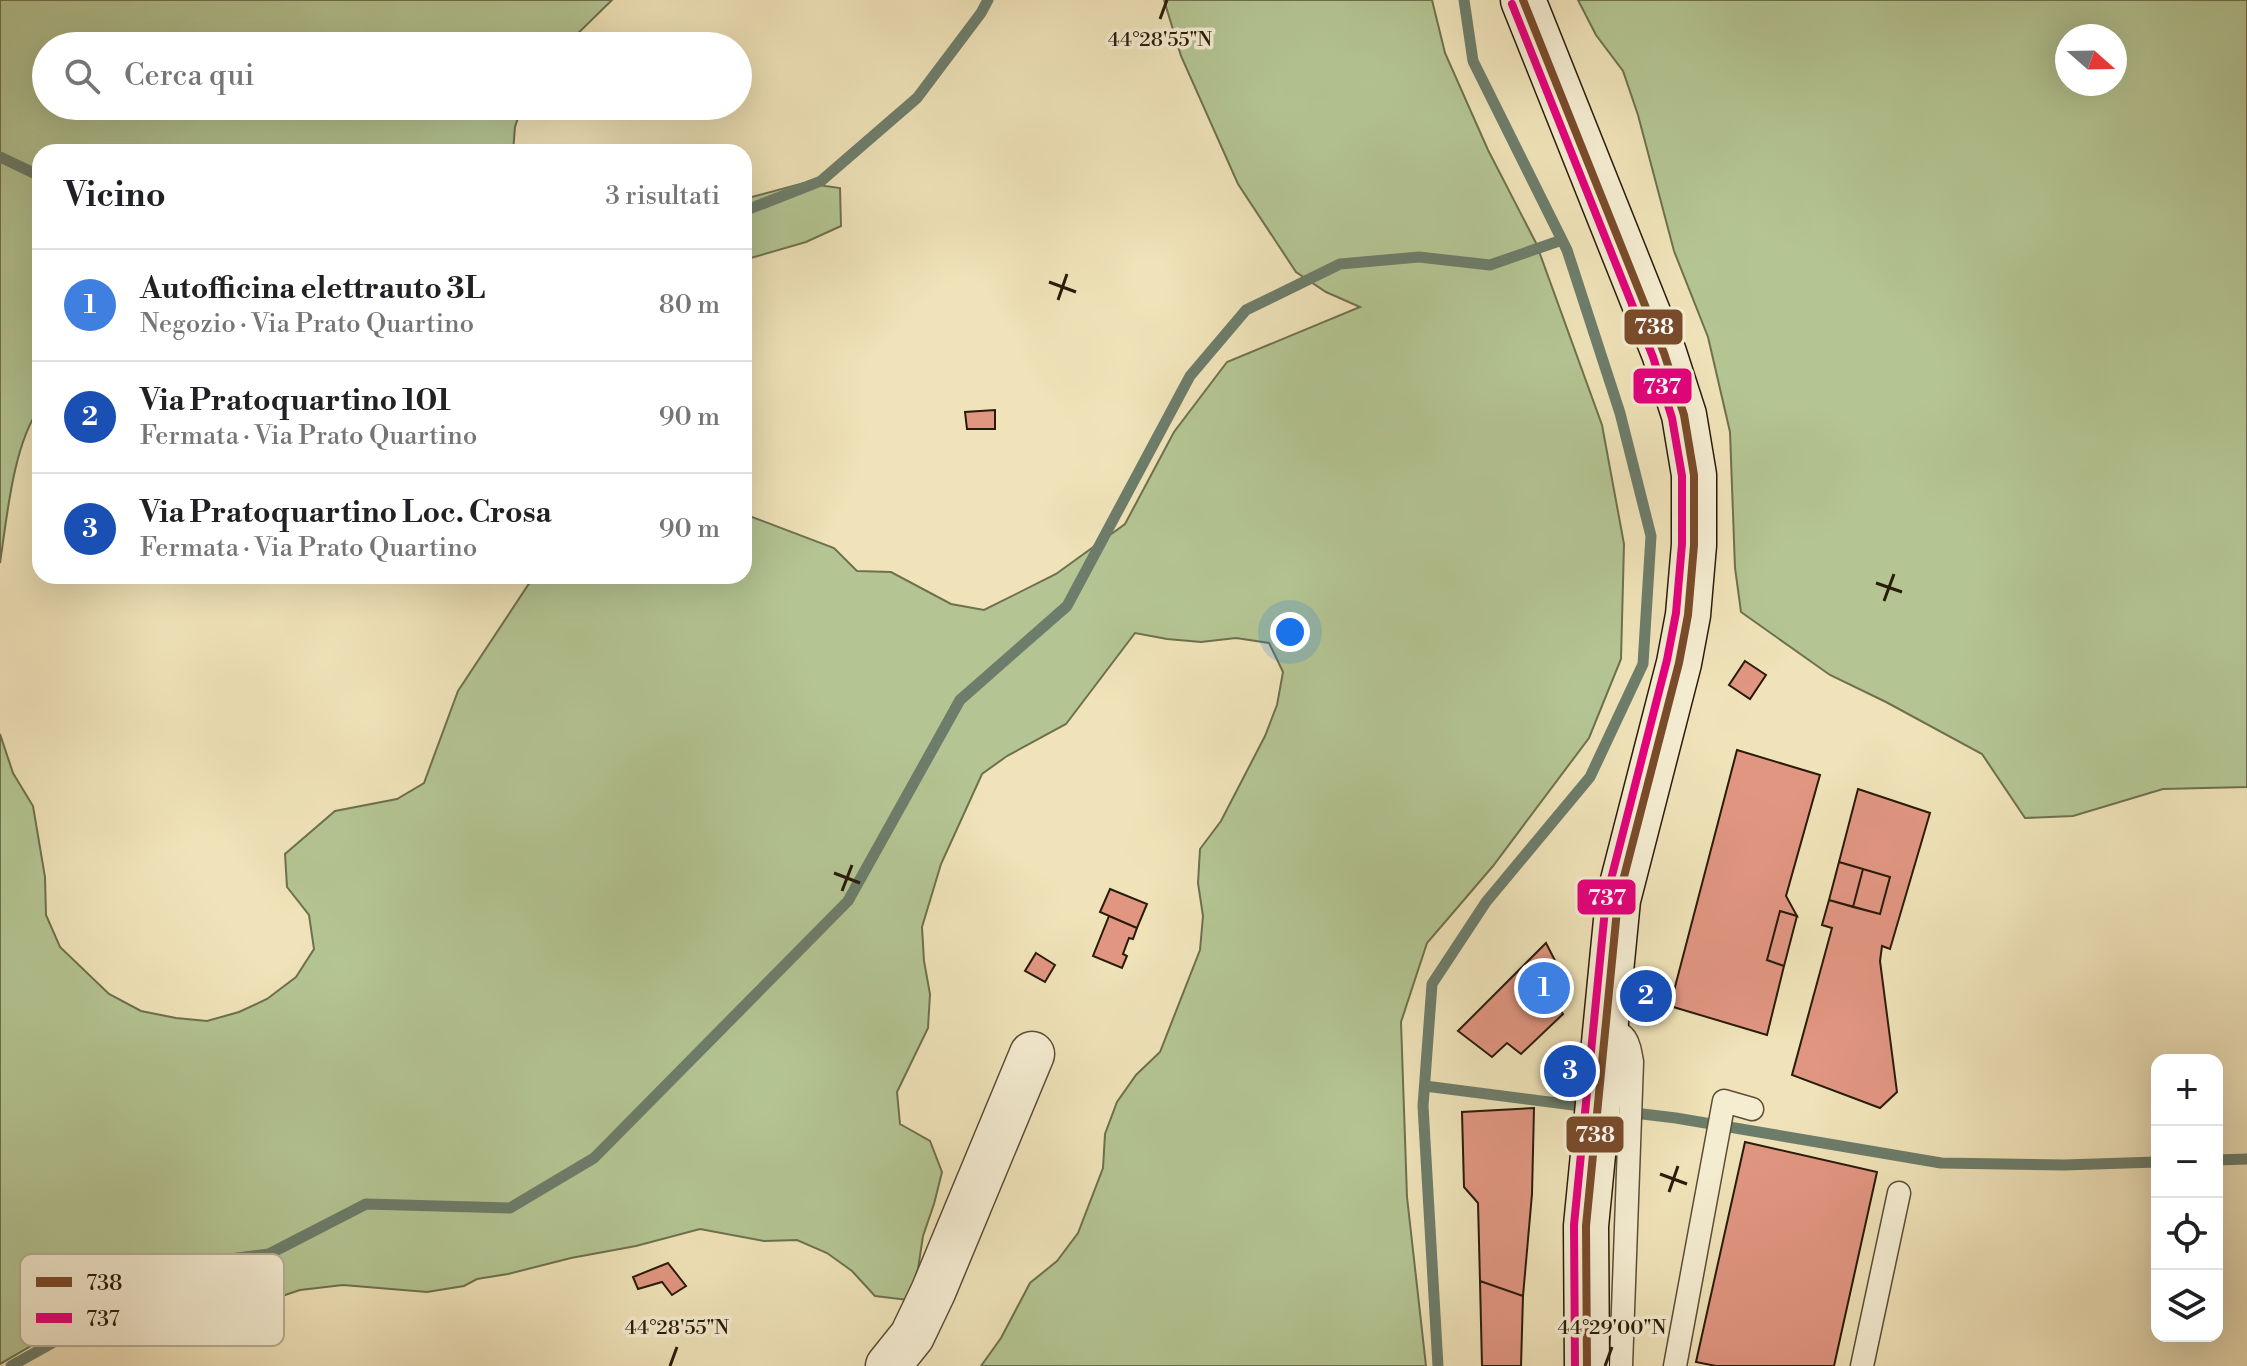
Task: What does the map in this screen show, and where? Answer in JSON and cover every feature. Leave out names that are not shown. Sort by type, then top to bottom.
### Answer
[{"type":"main road","points":[[1523,0],[1664,353],[1684,415],[1694,475],[1694,545],[1688,615],[1679,663],[1618,900],[1586,1226],[1587,1366]]},
{"type":"main road","points":[[888,1366],[912,1336],[933,1292],[1032,1054]]},
{"type":"lane","points":[[1605,1025],[1620,1032],[1628,1041],[1632,1062],[1621,1366]]},
{"type":"lane","points":[[1675,1366],[1724,1101],[1752,1109]]},
{"type":"lane","points":[[1862,1366],[1899,1193]]},
{"type":"green space","points":[[0,0],[612,0],[579,32],[32,32],[32,120],[517,120],[514,144],[32,144],[32,421],[17,461],[0,563]]},
{"type":"green space","points":[[1164,0],[1432,0],[1445,53],[1488,150],[1536,243],[1602,425],[1624,544],[1621,659],[1589,738],[1493,866],[1427,943],[1401,1022],[1407,1197],[1426,1366],[981,1366],[1001,1338],[1030,1283],[1057,1261],[1078,1233],[1103,1168],[1105,1134],[1117,1102],[1136,1075],[1160,1052],[1200,950],[1203,916],[1198,883],[1200,849],[1221,821],[1265,736],[1277,705],[1283,672],[1269,643],[1236,638],[1201,642],[1135,633],[1066,724],[1007,756],[982,774],[941,864],[922,927],[930,994],[928,1028],[897,1092],[900,1124],[930,1141],[942,1172],[908,1300],[875,1296],[852,1271],[827,1253],[797,1240],[764,1241],[700,1229],[636,1246],[477,1279],[464,1286],[427,1292],[343,1285],[300,1290],[284,1295],[284,1254],[20,1254],[20,1346],[31,1346],[0,1364],[0,734],[13,773],[33,806],[45,877],[46,915],[60,947],[109,994],[141,1011],[207,1021],[239,1012],[267,999],[296,977],[314,949],[309,915],[287,887],[285,854],[335,811],[397,799],[424,783],[458,691],[529,584],[752,584],[752,517],[834,548],[857,571],[891,572],[951,604],[984,610],[1056,574],[1125,524],[1174,432],[1227,362],[1360,307],[1326,292],[1296,272],[1238,184],[1181,56]]},
{"type":"green space","points":[[1578,0],[2247,0],[2247,787],[2163,789],[2073,816],[2025,818],[1982,754],[1830,675],[1741,612],[1735,568],[1730,432],[1708,337],[1674,251],[1638,115],[1623,71],[1596,35]]},
{"type":"green space","points":[[804,183],[840,188],[841,226],[806,242],[752,258],[752,197]]},
{"type":"building","points":[[995,410],[995,429],[967,429],[965,412]]},
{"type":"building","points":[[1745,661],[1766,675],[1750,699],[1729,685]]},
{"type":"building","points":[[1737,750],[1820,775],[1786,896],[1797,916],[1780,911],[1767,960],[1784,966],[1767,1035],[1670,1006]]},
{"type":"building","points":[[1858,789],[1930,813],[1890,949],[1882,946],[1880,961],[1897,1092],[1880,1108],[1792,1075],[1832,928],[1822,925],[1829,900],[1880,914],[1890,877],[1839,862]]},
{"type":"building","points":[[1839,862],[1863,869],[1853,907],[1829,900]]},
{"type":"building","points":[[1863,869],[1890,877],[1880,914],[1853,907]]},
{"type":"building","points":[[1110,889],[1147,904],[1137,928],[1100,912]]},
{"type":"building","points":[[1780,911],[1797,916],[1784,966],[1767,960]]},
{"type":"building","points":[[1109,916],[1137,928],[1123,954],[1127,956],[1122,968],[1093,956]]},
{"type":"building","points":[[1546,943],[1567,984],[1552,998],[1563,1014],[1521,1054],[1507,1043],[1492,1057],[1458,1031]]},
{"type":"building","points":[[1036,953],[1055,965],[1045,982],[1025,971]]},
{"type":"building","points":[[1534,1108],[1532,1194],[1523,1296],[1480,1281],[1478,1203],[1464,1187],[1462,1112]]},
{"type":"building","points":[[1745,1142],[1877,1172],[1834,1366],[1716,1366],[1696,1362]]},
{"type":"building","points":[[668,1263],[686,1286],[672,1295],[662,1282],[638,1289],[633,1277]]},
{"type":"building","points":[[1480,1281],[1523,1296],[1521,1366],[1482,1366]]},
{"type":"waterway","points":[[752,208],[821,181],[917,98],[988,0]]},
{"type":"waterway","points":[[1438,1366],[1423,1106],[1432,984],[1486,902],[1590,777],[1643,664],[1651,536],[1620,413],[1567,250],[1473,61],[1464,0]]},
{"type":"waterway","points":[[0,157],[32,172]]},
{"type":"waterway","points":[[269,1254],[366,1204],[510,1208],[594,1158],[848,901],[960,700],[1067,606],[1190,376],[1246,310],[1340,264],[1419,257],[1490,265],[1562,240]]},
{"type":"waterway","points":[[1425,1086],[1589,1107]]},
{"type":"waterway","points":[[1626,1112],[1941,1163],[2064,1165],[2151,1162]]},
{"type":"waterway","points":[[2223,1160],[2247,1159]]},
{"type":"waterway","points":[[11,1366],[47,1346]]},
{"type":"transit line","name":"738","points":[[1523,0],[1664,353],[1684,415],[1694,475],[1694,545],[1688,615],[1679,663],[1618,900],[1586,1226],[1587,1366]]},
{"type":"transit line","name":"737","points":[[1512,4],[1653,357],[1672,418],[1682,476],[1682,544],[1676,613],[1667,660],[1606,899],[1574,1225],[1575,1366]]},
{"type":"place","name":"Autofficina elettrauto 3L","points":[[1544,988]]},
{"type":"place","name":"Via Pratoquartino 101","points":[[1646,996]]},
{"type":"place","name":"Via Pratoquartino Loc. Crosa","points":[[1570,1071]]}]
